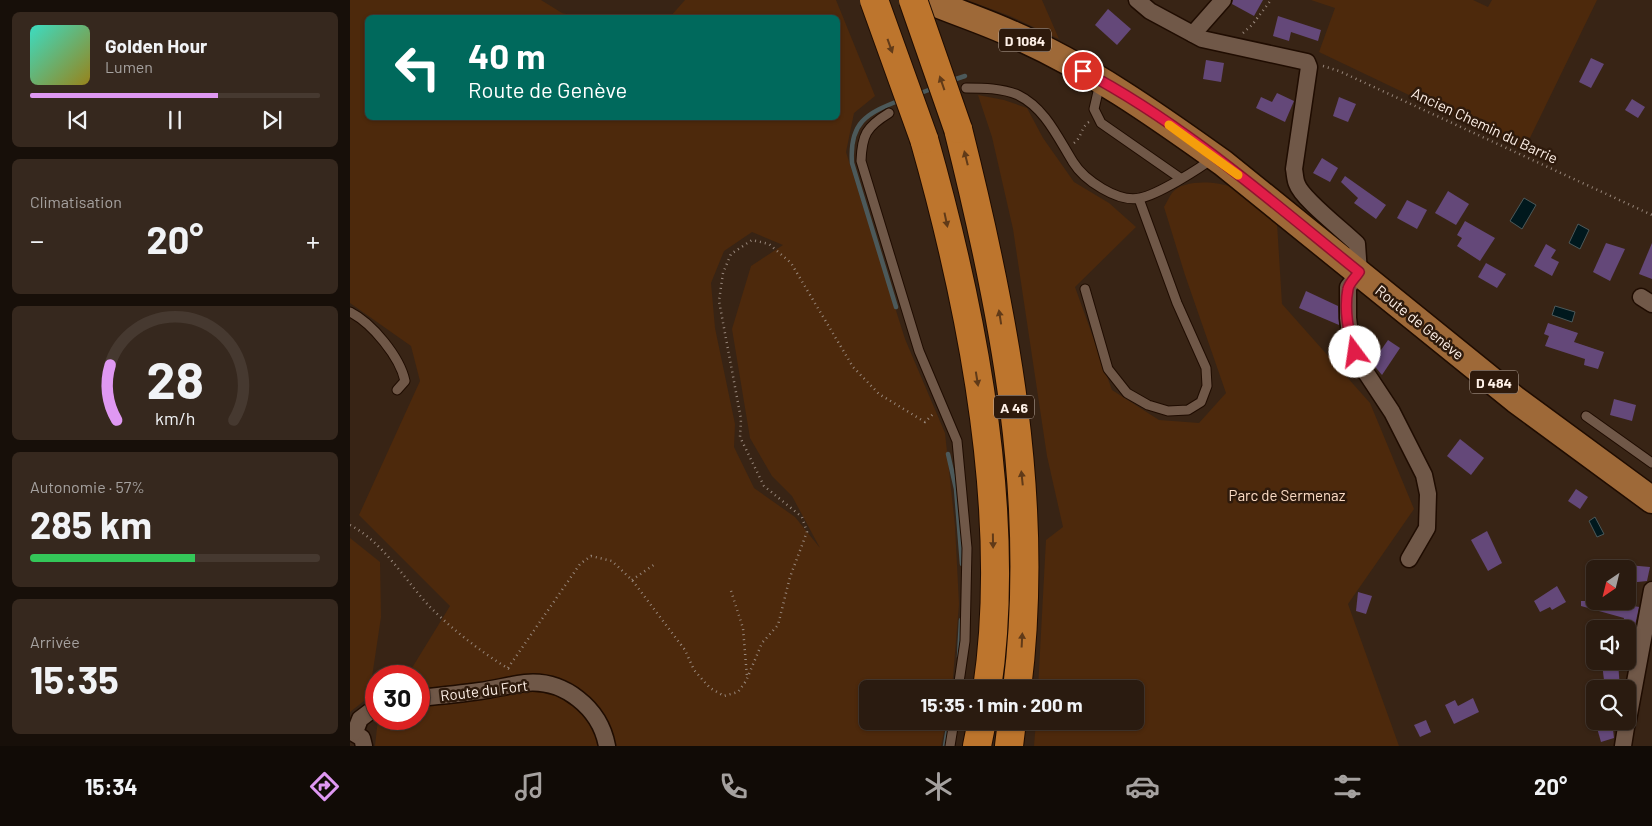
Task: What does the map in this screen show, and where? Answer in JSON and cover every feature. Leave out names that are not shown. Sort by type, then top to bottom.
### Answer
[{"type":"highway","name":"A 46","points":[[874,0],[924,139],[944,209],[969,324],[984,424],[992,510],[994,593],[988,680]]},
{"type":"highway","name":"A 46","points":[[913,0],[958,129],[997,300],[1013,397],[1023,491],[1026,568],[1018,680]]},
{"type":"highway","points":[[977,746],[980,730]]},
{"type":"highway","points":[[1009,746],[1011,730]]},
{"type":"main road","name":"Route de Genève","points":[[927,0],[1013,34],[1110,86],[1214,156],[1516,400],[1652,500]]},
{"type":"street","points":[[1137,0],[1150,11],[1202,38],[1307,62],[1309,67],[1294,169],[1297,186],[1357,244],[1359,272],[1348,287],[1348,318],[1351,342],[1359,362],[1392,412],[1424,475],[1428,494],[1427,528],[1409,559]]},
{"type":"street","points":[[1192,34],[1223,0]]},
{"type":"street","points":[[1635,680],[1652,590]]},
{"type":"street","name":"Route du Fort","points":[[430,697],[526,683],[544,684],[565,690],[598,718],[607,746]]},
{"type":"street","points":[[364,746],[362,738],[352,731],[365,716]]},
{"type":"street","points":[[1623,746],[1626,730]]},
{"type":"lane","points":[[1110,86],[1094,109],[1101,123],[1180,178]]},
{"type":"lane","points":[[966,88],[988,88],[1018,95],[1036,108],[1057,134],[1074,164],[1098,186],[1119,198],[1139,199],[1180,178],[1214,156]]},
{"type":"lane","points":[[889,113],[871,124],[862,144],[861,161],[919,351],[957,441],[967,548],[965,641],[959,680]]},
{"type":"lane","points":[[1084,289],[1108,369],[1127,392],[1148,406],[1168,411],[1188,410],[1201,402],[1207,386],[1206,368],[1177,303],[1139,199]]},
{"type":"lane","points":[[350,312],[372,328],[402,367],[405,381],[397,390]]},
{"type":"lane","points":[[1586,416],[1652,463]]},
{"type":"lane","points":[[950,746],[953,730]]},
{"type":"path","points":[[1234,45],[1271,0]]},
{"type":"path","name":"Ancien Chemin du Barrie","points":[[1307,62],[1339,71],[1652,214]]},
{"type":"path","points":[[1066,150],[1079,139],[1084,125],[1096,116]]},
{"type":"path","points":[[508,668],[580,564],[591,556],[602,557],[612,561],[632,580],[685,650],[694,670],[710,688],[724,696],[738,692],[747,678],[762,643],[778,625],[790,577],[807,532],[802,517],[764,486],[740,437],[741,419],[719,301],[723,273],[731,254],[752,240],[769,244],[791,263],[852,368],[880,394],[925,422],[942,405]]},
{"type":"path","points":[[350,525],[371,538],[431,608],[470,642],[526,683]]},
{"type":"path","points":[[632,580],[655,564]]},
{"type":"path","points":[[732,591],[743,628],[747,678]]},
{"type":"green space","points":[[350,0],[541,0],[562,13],[570,15],[365,15],[365,120],[840,120],[840,15],[672,15],[685,0],[836,0],[875,96],[854,113],[846,152],[905,339],[945,433],[955,526],[959,604],[953,680],[859,680],[859,730],[944,730],[941,746],[375,746],[377,730],[430,730],[430,665],[414,665],[450,606],[359,515],[420,381],[411,346],[350,303]],"holes":[[[752,232],[783,245],[751,266],[732,329],[750,438],[772,476],[792,496],[820,548],[795,517],[754,488],[734,447],[735,424],[715,328],[711,283],[724,251]]]},
{"type":"green space","points":[[967,0],[1042,0],[1059,39],[1010,16]]},
{"type":"green space","points":[[1311,0],[1473,0],[1488,7],[1492,0],[1597,0],[1524,150],[1319,52],[1335,8]]},
{"type":"green space","name":"Parc de Sermenaz","points":[[978,95],[1004,100],[1027,108],[1043,138],[1074,182],[1109,203],[1136,227],[1075,287],[1112,390],[1159,420],[1199,423],[1226,393],[1185,275],[1164,207],[1170,196],[1177,188],[1191,183],[1217,183],[1225,185],[1231,187],[1277,223],[1282,304],[1370,403],[1414,509],[1348,604],[1399,746],[1034,746],[1035,730],[1144,730],[1144,680],[1038,680],[1046,540],[1063,527],[1047,456],[1013,229],[992,137]]},
{"type":"green space","points":[[350,538],[380,562],[381,617],[374,665],[365,665],[365,700],[350,712]]},
{"type":"water","points":[[1524,198],[1536,205],[1522,229],[1510,221]]},
{"type":"water","points":[[1578,224],[1589,230],[1580,249],[1569,243]]},
{"type":"water","points":[[1555,306],[1575,312],[1572,322],[1552,315]]},
{"type":"water","points":[[1595,517],[1604,534],[1597,537],[1589,521]]},
{"type":"building","points":[[1233,0],[1263,0],[1254,16],[1232,4]]},
{"type":"building","points":[[1108,9],[1131,29],[1117,45],[1095,25]]},
{"type":"building","points":[[1278,16],[1321,30],[1318,41],[1291,32],[1289,41],[1273,36]]},
{"type":"building","points":[[1591,58],[1604,64],[1591,88],[1579,82]]},
{"type":"building","points":[[1206,60],[1224,63],[1221,82],[1203,79]]},
{"type":"building","points":[[1277,93],[1294,101],[1285,122],[1256,108],[1261,97],[1272,102]]},
{"type":"building","points":[[1339,97],[1356,104],[1348,122],[1333,116]]},
{"type":"building","points":[[1632,99],[1645,107],[1638,118],[1625,110]]},
{"type":"building","points":[[1322,158],[1338,168],[1330,182],[1313,173]]},
{"type":"building","points":[[1345,176],[1386,205],[1376,219],[1354,203],[1358,198],[1341,182]]},
{"type":"building","points":[[1448,191],[1469,204],[1456,225],[1435,213]]},
{"type":"building","points":[[1407,200],[1427,210],[1417,229],[1397,218]]},
{"type":"building","points":[[1465,221],[1495,238],[1480,261],[1457,246],[1462,238],[1457,235]]},
{"type":"building","points":[[1606,243],[1625,249],[1610,281],[1593,272]]},
{"type":"building","points":[[1652,243],[1652,279],[1639,274]]},
{"type":"building","points":[[1546,244],[1556,250],[1551,258],[1559,262],[1552,276],[1534,266]]},
{"type":"building","points":[[1486,263],[1506,274],[1497,288],[1478,277]]},
{"type":"building","points":[[1306,291],[1338,306],[1339,325],[1299,308]]},
{"type":"building","points":[[1548,323],[1578,333],[1574,342],[1604,352],[1598,369],[1584,365],[1585,359],[1545,346],[1549,336],[1544,334]]},
{"type":"building","points":[[1388,340],[1400,348],[1382,375],[1372,363]]},
{"type":"building","points":[[1614,399],[1636,405],[1632,421],[1610,415]]},
{"type":"building","points":[[1460,439],[1484,458],[1471,475],[1447,456]]},
{"type":"building","points":[[1576,489],[1588,497],[1580,509],[1568,501]]},
{"type":"building","points":[[1487,531],[1502,563],[1488,571],[1471,540]]},
{"type":"building","points":[[1636,566],[1650,567],[1647,581],[1636,582]]},
{"type":"building","points":[[1557,586],[1566,602],[1552,610],[1550,607],[1540,612],[1534,601]]},
{"type":"building","points":[[1358,592],[1372,596],[1366,614],[1356,611]]},
{"type":"building","points":[[1581,601],[1586,601],[1586,607],[1581,606]]},
{"type":"building","points":[[1636,606],[1639,607],[1636,621],[1624,620],[1624,618],[1595,610],[1636,610]]},
{"type":"building","points":[[1603,670],[1619,670],[1619,680],[1604,680]]},
{"type":"building","points":[[1473,698],[1479,712],[1454,724],[1445,705],[1455,700],[1458,706]]},
{"type":"building","points":[[1426,720],[1431,732],[1420,737],[1414,725]]},
{"type":"building","points":[[1598,730],[1613,730],[1614,738],[1601,742]]},
{"type":"waterway","points":[[950,81],[965,76]]},
{"type":"waterway","points":[[918,94],[934,88]]},
{"type":"waterway","points":[[896,307],[852,163],[852,149],[853,138],[862,121],[878,110],[901,100]]},
{"type":"waterway","points":[[948,454],[956,489],[962,564]]},
{"type":"waterway","points":[[959,657],[961,620]]},
{"type":"waterway","points":[[945,746],[948,730]]},
{"type":"slow traffic","points":[[1169,125],[1238,175]]},
{"type":"route","points":[[1083,71],[1118,91],[1223,163],[1359,272],[1348,287],[1348,318],[1351,342],[1355,352]]}]
